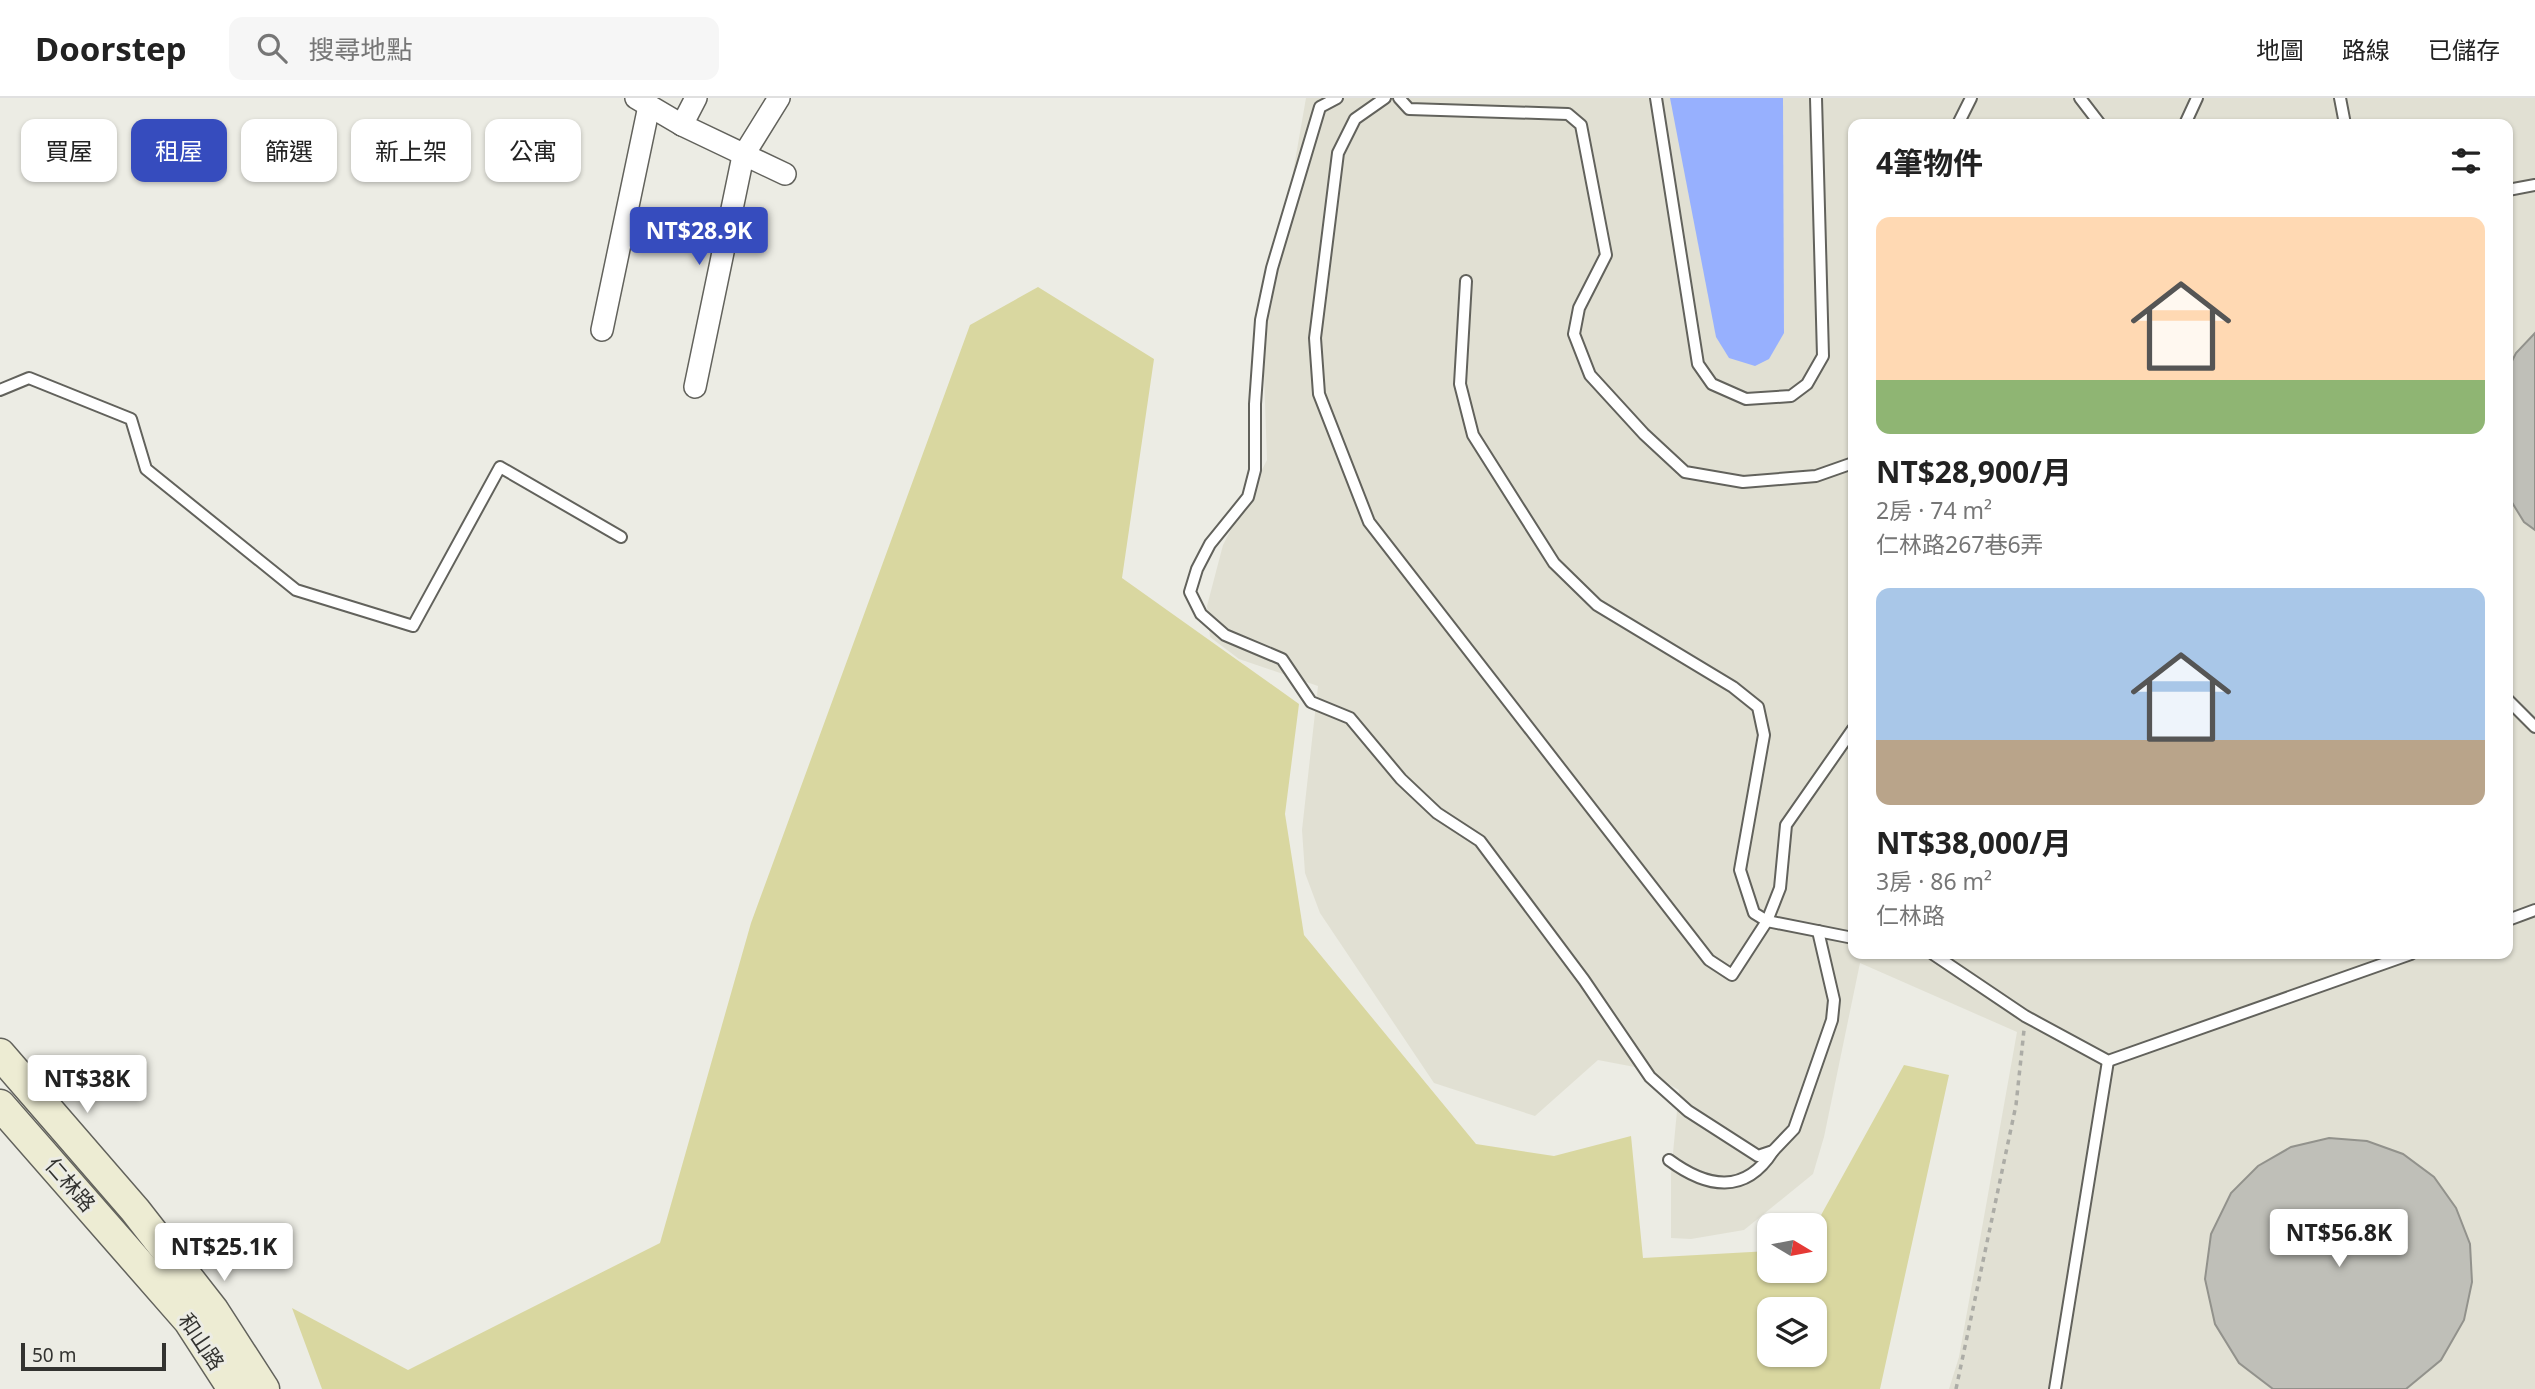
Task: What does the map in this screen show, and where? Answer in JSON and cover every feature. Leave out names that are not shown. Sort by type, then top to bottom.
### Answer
[{"type":"main road","name":"仁林路","points":[[0,1054],[135,1210]]},
{"type":"main road","name":"仁林路","points":[[0,1105],[112,1233]]},
{"type":"main road","name":"和山路","points":[[135,1210],[213,1310],[264,1389]]},
{"type":"main road","name":"和山路","points":[[112,1233],[189,1321],[233,1389]]},
{"type":"street","points":[[682,125],[696,98]]},
{"type":"street","points":[[695,387],[743,156],[779,98]]},
{"type":"street","points":[[602,330],[643,102],[743,156],[785,174]]},
{"type":"lane","points":[[1337,98],[1320,107],[1272,268],[1261,320],[1255,404],[1256,463],[1248,497],[1210,544],[1191,592],[1201,614],[1225,635],[1282,659],[1311,702],[1350,718],[1401,779],[1437,813],[1480,841],[1584,980],[1650,1077],[1688,1111],[1737,1144],[1758,1156],[1773,1151]]},
{"type":"lane","points":[[1385,98],[1355,119],[1338,152],[1315,338],[1320,394],[1369,522],[1709,960],[1732,975],[1767,921],[1780,887],[1786,825],[1848,736]]},
{"type":"lane","points":[[1399,98],[1409,109],[1568,114],[1581,125],[1606,255],[1579,307],[1574,334],[1590,376],[1644,434],[1685,472],[1743,482],[1816,476],[1848,465]]},
{"type":"lane","points":[[1656,98],[1698,364],[1712,384],[1746,399],[1791,396],[1808,384],[1823,356],[1816,98]]},
{"type":"lane","points":[[1961,119],[1972,98]]},
{"type":"lane","points":[[2080,98],[2096,119]]},
{"type":"lane","points":[[2187,119],[2197,98]]},
{"type":"lane","points":[[2340,98],[2344,119]]},
{"type":"lane","points":[[2513,189],[2535,186]]},
{"type":"lane","points":[[1466,281],[1460,384],[1473,435],[1554,563],[1597,604],[1733,687],[1758,706],[1764,735],[1740,870],[1754,913],[1767,921],[1848,936]]},
{"type":"lane","points":[[0,390],[29,378],[131,419],[146,469],[296,590],[413,626],[500,467],[621,537]]},
{"type":"lane","points":[[2513,705],[2535,727]]},
{"type":"lane","points":[[2513,918],[2535,910]]},
{"type":"lane","points":[[1669,1160],[1687,1173],[1714,1182],[1738,1181],[1761,1170],[1773,1151],[1794,1129],[1832,1020],[1834,1000],[1818,931]]},
{"type":"lane","points":[[1940,959],[2025,1016],[2108,1061],[2397,959]]},
{"type":"lane","points":[[2054,1389],[2108,1061]]},
{"type":"path","points":[[1956,1389],[2016,1105],[2025,1016]]},
{"type":"shaded area","points":[[1306,98],[2535,98],[2535,1389],[1949,1389],[1959,1357],[2017,1032],[1860,963],[1824,1137],[1813,1174],[1765,1213],[1757,1213],[1757,1219],[1744,1230],[1691,1239],[1671,1238],[1671,1174],[1679,1090],[1640,1068],[1598,1060],[1535,1116],[1434,1083],[1320,913],[1305,873],[1302,830],[1318,686],[1239,659],[1210,637],[1207,606],[1223,545],[1267,460],[1263,345]]},
{"type":"shaded area","points":[[1038,287],[1154,359],[1122,578],[1299,704],[1285,814],[1304,935],[1476,1144],[1554,1156],[1631,1136],[1643,1258],[1757,1252],[1757,1283],[1827,1283],[1827,1213],[1822,1213],[1904,1065],[1949,1075],[1880,1389],[322,1389],[292,1308],[408,1370],[660,1243],[751,923],[970,325]]},
{"type":"water","points":[[1670,98],[1783,98],[1784,333],[1769,359],[1755,366],[1729,358],[1716,337]]},
{"type":"building","points":[[2535,333],[2535,530],[2524,522],[2513,504],[2513,359]]},
{"type":"building","points":[[2329,1138],[2367,1141],[2403,1154],[2434,1177],[2456,1208],[2470,1244],[2472,1282],[2464,1320],[2441,1360],[2406,1389],[2273,1389],[2239,1363],[2215,1324],[2205,1279],[2211,1234],[2231,1193],[2258,1166],[2291,1147]]}]
